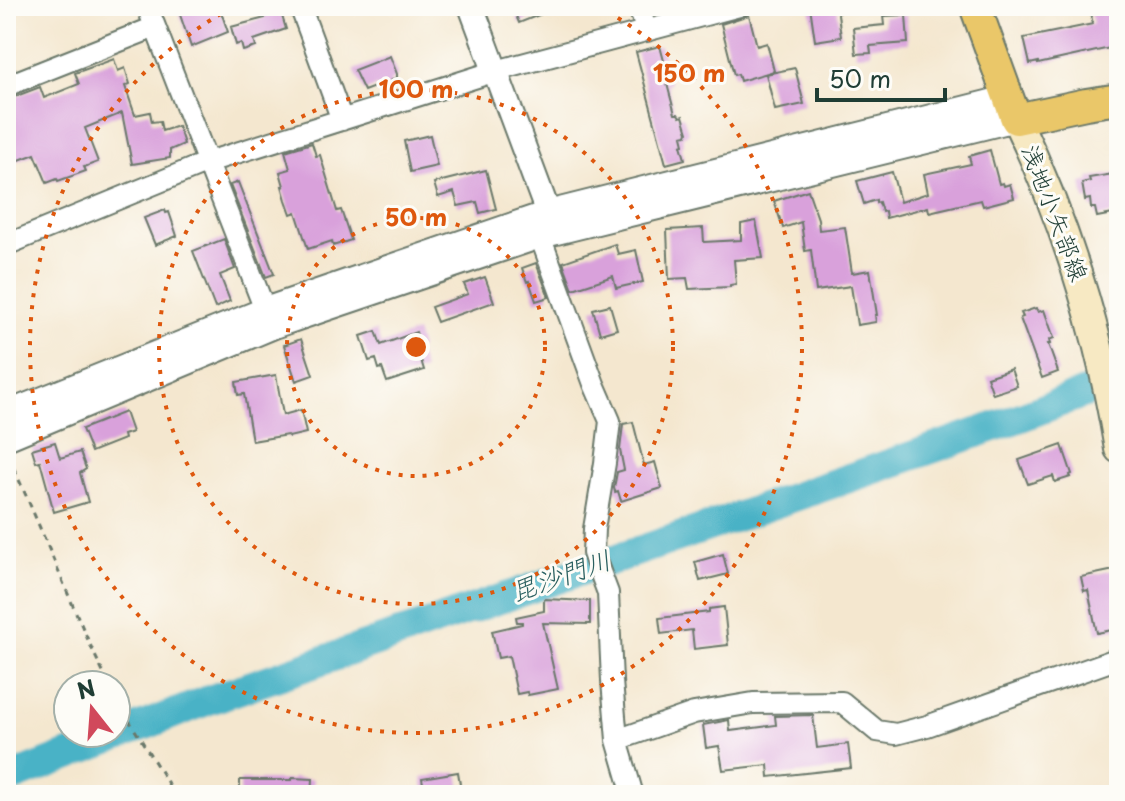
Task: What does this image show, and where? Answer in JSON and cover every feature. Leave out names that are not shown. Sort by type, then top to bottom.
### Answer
[{"type":"main road","points":[[975,6],[1012,109]]},
{"type":"main road","points":[[1012,109],[1119,79]]},
{"type":"main road","points":[[1012,109],[1119,99]]},
{"type":"main road","name":"浅地小矢部線","points":[[1012,109],[1068,242],[1097,335],[1119,449]]},
{"type":"street","points":[[147,6],[265,310]]},
{"type":"street","points":[[300,6],[342,120]]},
{"type":"street","points":[[471,6],[548,213],[540,236],[610,421],[593,553],[608,593],[617,740],[633,795]]},
{"type":"street","points":[[638,6],[647,31]]},
{"type":"street","points":[[6,245],[208,162],[496,71],[739,6]]},
{"type":"street","points":[[6,86],[155,27]]},
{"type":"street","points":[[6,414],[265,310],[548,213],[1012,109]]},
{"type":"street","points":[[6,438],[274,326],[540,236],[1012,109]]},
{"type":"street","points":[[617,740],[694,713],[753,703],[842,702],[877,731],[896,734],[927,726],[1119,658]]},
{"type":"path","points":[[6,453],[101,669]]},
{"type":"path","points":[[132,726],[175,795]]},
{"type":"building","points":[[177,6],[219,6],[228,32],[191,47]]},
{"type":"building","points":[[279,6],[286,29],[254,40],[256,47],[243,51],[241,43],[236,45],[231,27],[265,18],[262,9]]},
{"type":"building","points":[[512,6],[559,6],[559,7],[519,23]]},
{"type":"building","points":[[810,6],[837,6],[841,37],[815,41]]},
{"type":"building","points":[[1089,6],[1119,6],[1119,46],[1030,64],[1024,38],[1093,24]]},
{"type":"building","points":[[749,15],[757,46],[767,43],[774,71],[740,81],[738,74],[734,75],[721,24]]},
{"type":"building","points":[[906,15],[908,43],[870,46],[871,53],[856,54],[853,28],[884,25],[883,16]]},
{"type":"building","points":[[660,46],[675,114],[683,116],[688,132],[682,136],[684,144],[681,145],[685,159],[666,164],[636,52]]},
{"type":"building","points":[[390,56],[397,74],[390,81],[392,86],[380,91],[377,86],[364,91],[354,70]]},
{"type":"building","points":[[114,59],[118,71],[125,68],[130,84],[125,86],[135,115],[150,112],[152,122],[160,121],[162,131],[178,126],[184,144],[170,150],[170,158],[132,164],[122,113],[85,128],[98,162],[84,167],[86,171],[47,183],[35,154],[6,165],[6,100],[40,87],[44,98],[79,84],[75,73]]},
{"type":"building","points":[[795,68],[804,104],[775,110],[766,74]]},
{"type":"building","points":[[430,135],[437,166],[410,172],[404,141]]},
{"type":"building","points":[[312,143],[316,156],[320,155],[337,211],[341,210],[351,240],[333,246],[332,241],[308,249],[296,212],[291,214],[280,172],[290,169],[285,151]]},
{"type":"building","points":[[990,150],[999,184],[1010,184],[1014,198],[983,206],[981,200],[929,212],[928,207],[886,218],[885,211],[882,212],[876,200],[864,204],[857,181],[892,172],[900,202],[928,193],[924,174],[971,164],[969,156]]},
{"type":"building","points":[[486,170],[496,209],[480,213],[477,202],[458,206],[454,192],[438,197],[434,183]]},
{"type":"building","points":[[1119,173],[1119,208],[1112,210],[1113,214],[1097,217],[1090,199],[1085,200],[1082,183],[1090,181],[1089,178]]},
{"type":"building","points":[[238,182],[274,274],[266,277],[230,185]]},
{"type":"building","points":[[808,190],[819,230],[845,227],[852,273],[870,270],[876,322],[857,325],[851,286],[816,291],[811,250],[805,251],[801,222],[783,228],[774,201]]},
{"type":"building","points":[[165,210],[169,212],[177,236],[155,245],[144,218]]},
{"type":"building","points":[[756,221],[763,258],[734,260],[736,284],[689,289],[687,278],[669,279],[667,230],[703,228],[704,242],[741,240],[741,224]]},
{"type":"building","points":[[224,239],[235,269],[220,275],[230,301],[215,308],[193,251]]},
{"type":"building","points":[[615,244],[618,254],[636,250],[643,282],[616,288],[613,276],[573,289],[563,262]]},
{"type":"building","points":[[536,263],[549,297],[536,301],[522,268]]},
{"type":"building","points":[[485,277],[494,302],[437,322],[431,307],[468,294],[464,284]]},
{"type":"building","points":[[610,305],[617,329],[600,334],[593,309]]},
{"type":"building","points":[[1036,308],[1038,312],[1044,310],[1054,338],[1048,344],[1058,372],[1042,378],[1020,318],[1023,317],[1021,313]]},
{"type":"building","points":[[376,331],[381,345],[416,332],[424,370],[387,382],[376,359],[369,361],[361,336]]},
{"type":"building","points":[[301,339],[313,375],[296,381],[284,345]]},
{"type":"building","points":[[1011,369],[1017,386],[993,394],[987,377]]},
{"type":"building","points":[[276,375],[283,415],[301,410],[306,433],[252,441],[244,394],[238,395],[236,382]]},
{"type":"building","points":[[125,412],[132,432],[123,435],[124,439],[91,452],[82,429]]},
{"type":"building","points":[[633,422],[644,465],[655,462],[662,488],[621,501],[614,488],[617,472],[624,470],[620,450],[623,424]]},
{"type":"building","points":[[55,442],[60,458],[80,452],[86,469],[80,473],[88,502],[54,512],[40,461],[36,462],[32,449]]},
{"type":"building","points":[[1062,445],[1071,477],[1055,482],[1053,476],[1028,484],[1019,460]]},
{"type":"building","points":[[723,554],[728,574],[700,581],[695,562]]},
{"type":"building","points":[[1119,569],[1117,629],[1097,633],[1088,590],[1084,591],[1081,577]]},
{"type":"building","points":[[544,599],[590,601],[590,624],[543,623],[558,689],[517,694],[509,656],[498,658],[492,631],[522,624],[517,622],[516,617],[544,611]]},
{"type":"building","points":[[724,607],[728,645],[694,649],[692,630],[661,634],[659,618],[709,612],[709,609]]},
{"type":"building","points":[[813,715],[817,748],[848,744],[851,768],[769,777],[768,765],[723,770],[719,746],[706,748],[703,725],[729,720],[730,731],[776,725],[775,716]]},
{"type":"building","points":[[458,772],[461,790],[425,795],[422,778]]},
{"type":"building","points":[[313,779],[312,795],[240,795],[240,780]]},
{"type":"waterway","name":"毘沙門川","points":[[6,780],[209,700],[872,470],[1119,380]]}]
